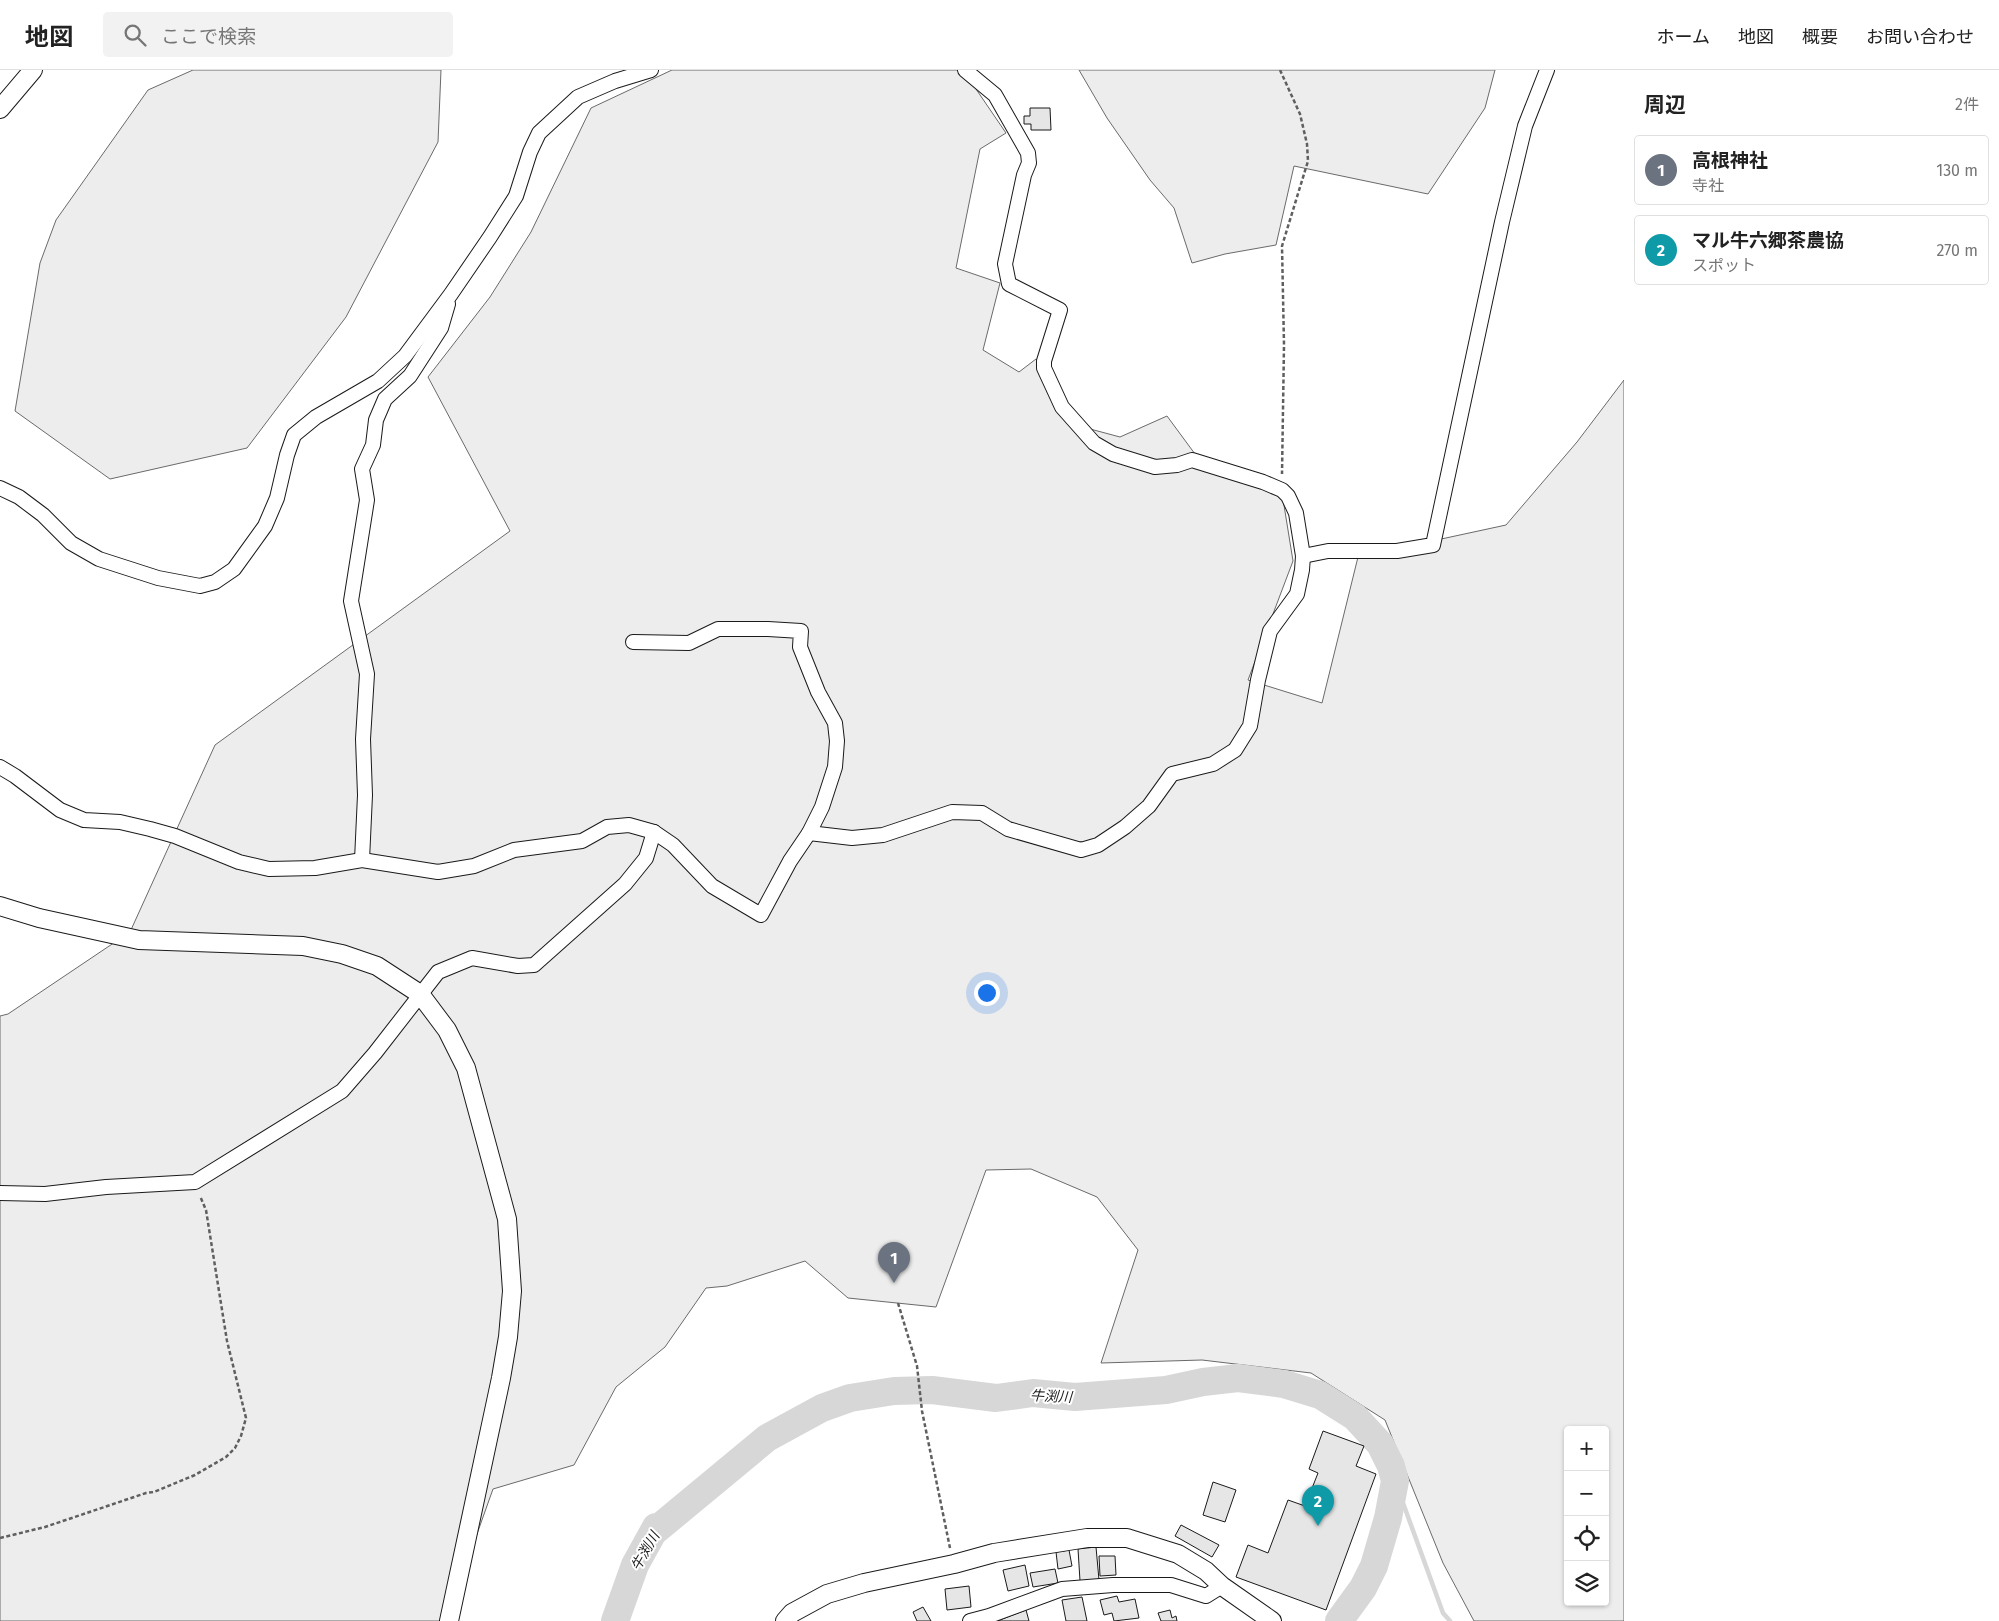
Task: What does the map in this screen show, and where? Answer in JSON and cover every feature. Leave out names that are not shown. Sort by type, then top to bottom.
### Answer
[{"type":"street","points":[[0,109],[33,70]]},
{"type":"street","points":[[0,488],[19,497],[42,515],[71,543],[99,558],[158,578],[200,586],[215,582],[234,569],[265,526],[277,498],[287,455],[294,435],[316,417],[378,381],[405,356],[452,294],[516,196],[530,152],[539,133],[578,97],[615,81],[651,70]]},
{"type":"street","points":[[810,833],[852,838],[883,835],[952,812],[982,813],[1008,829],[1081,850],[1098,845],[1126,827],[1149,806],[1172,774],[1213,764],[1236,750],[1250,726],[1258,680],[1270,631],[1297,594],[1302,570],[1303,556],[1296,513],[1288,496],[1282,490],[1192,460],[1177,465],[1156,467],[1113,454],[1094,443],[1062,407],[1044,368],[1044,362],[1060,310],[1009,284],[1005,264],[1024,175],[1029,163],[1028,153],[995,95],[965,70]]},
{"type":"street","points":[[1303,556],[1328,550],[1397,552],[1433,545],[1502,222],[1525,126],[1547,70]]},
{"type":"street","points":[[362,860],[365,796],[363,739],[367,674],[352,601],[367,500],[362,469],[373,445],[376,420],[385,399],[410,376],[441,328],[452,294]]},
{"type":"street","points":[[0,767],[60,810],[84,820],[120,822],[150,829],[175,836],[239,862],[269,869],[314,868],[362,860],[438,872],[474,866],[514,850],[582,841],[607,827],[629,825],[654,832],[673,845],[712,886],[761,915],[790,861],[810,833],[822,807],[835,767],[837,741],[834,723],[818,692],[800,648],[800,631],[718,629],[689,643],[633,642]]},
{"type":"street","points":[[0,1193],[45,1194],[106,1187],[195,1182],[342,1091],[375,1053],[438,972],[472,958],[518,966],[534,966],[625,884],[646,858],[654,832]]},
{"type":"street","points":[[0,906],[39,918],[139,940],[303,946],[342,954],[377,966],[420,994],[447,1030],[466,1068],[507,1219],[511,1249],[512,1291],[506,1345],[449,1621]]},
{"type":"street","points":[[785,1621],[792,1613],[827,1594],[913,1572],[954,1564],[994,1553],[1077,1539],[1127,1538],[1178,1554],[1206,1571],[1222,1586],[1272,1621]]},
{"type":"street","points":[[970,1621],[990,1618],[1062,1589],[1113,1585],[1171,1585],[1206,1596],[1222,1586]]},
{"type":"path","points":[[1280,70],[1300,114],[1307,144],[1308,161],[1282,246],[1284,345],[1282,490]]},
{"type":"path","points":[[0,1538],[45,1527],[154,1492],[196,1475],[226,1457],[238,1442],[246,1418],[227,1341],[206,1210],[195,1182]]},
{"type":"path","points":[[898,1303],[918,1366],[922,1411],[954,1564]]},
{"type":"shaded area","points":[[193,70],[441,70],[438,142],[346,317],[247,448],[110,479],[15,411],[40,263],[56,220],[148,90]]},
{"type":"shaded area","points":[[672,70],[963,70],[1006,133],[980,149],[956,268],[1000,283],[983,350],[1019,372],[1036,359],[1040,371],[1079,426],[1120,437],[1167,416],[1195,454],[1283,499],[1293,561],[1248,680],[1322,703],[1358,557],[1506,525],[1577,442],[1624,380],[1624,1621],[1474,1621],[1443,1563],[1385,1420],[1311,1373],[1202,1360],[1101,1363],[1138,1250],[1097,1197],[1031,1169],[986,1170],[936,1307],[848,1298],[805,1261],[727,1286],[706,1288],[665,1347],[616,1387],[574,1465],[493,1489],[446,1621],[0,1621],[0,1016],[8,1014],[130,932],[215,745],[510,531],[428,377],[490,297],[531,232],[591,108]]},
{"type":"shaded area","points":[[1079,70],[1495,70],[1485,108],[1428,194],[1294,166],[1276,245],[1225,254],[1192,263],[1174,208],[1150,180],[1107,118]]},
{"type":"building","points":[[1030,108],[1050,108],[1051,130],[1031,130],[1031,124],[1024,124],[1024,116],[1030,116]]},
{"type":"building","points":[[1323,1431],[1364,1446],[1356,1466],[1376,1474],[1326,1610],[1236,1577],[1248,1545],[1268,1553],[1288,1500],[1305,1506],[1318,1473],[1309,1469]]},
{"type":"building","points":[[1213,1482],[1236,1490],[1225,1522],[1203,1515]]},
{"type":"building","points":[[1181,1525],[1219,1545],[1212,1557],[1175,1536]]},
{"type":"building","points":[[1096,1547],[1099,1580],[1080,1581],[1078,1549]]},
{"type":"building","points":[[1069,1550],[1072,1566],[1058,1569],[1056,1552]]},
{"type":"building","points":[[1099,1556],[1115,1556],[1116,1575],[1100,1576]]},
{"type":"building","points":[[1025,1565],[1029,1586],[1008,1591],[1003,1570]]},
{"type":"building","points":[[1055,1569],[1058,1583],[1033,1587],[1030,1573]]},
{"type":"building","points":[[969,1586],[971,1607],[947,1610],[945,1589]]},
{"type":"building","points":[[1117,1596],[1119,1602],[1135,1599],[1139,1618],[1114,1621],[1112,1613],[1104,1615],[1100,1600]]},
{"type":"building","points":[[1082,1597],[1087,1621],[1066,1621],[1062,1600]]},
{"type":"building","points":[[923,1607],[931,1621],[917,1621],[913,1612]]},
{"type":"building","points":[[1026,1610],[1029,1621],[997,1621]]},
{"type":"building","points":[[1170,1610],[1172,1618],[1176,1616],[1177,1621],[1161,1621],[1158,1613]]},
{"type":"waterway","name":"牛渕川","points":[[615,1621],[635,1565],[656,1527],[656,1530],[767,1438],[822,1408],[850,1398],[894,1391],[932,1390],[996,1398],[1033,1393],[1075,1397],[1166,1390],[1203,1382],[1238,1378],[1284,1384],[1320,1395],[1355,1417],[1380,1444],[1391,1466],[1395,1481],[1388,1518],[1374,1566],[1363,1588],[1339,1621]]},
{"type":"waterway","points":[[1395,1481],[1443,1613],[1450,1621]]},
{"type":"place","name":"高根神社","points":[[894,1283]]},
{"type":"place","name":"マル牛六郷茶農協","points":[[1318,1526]]}]
